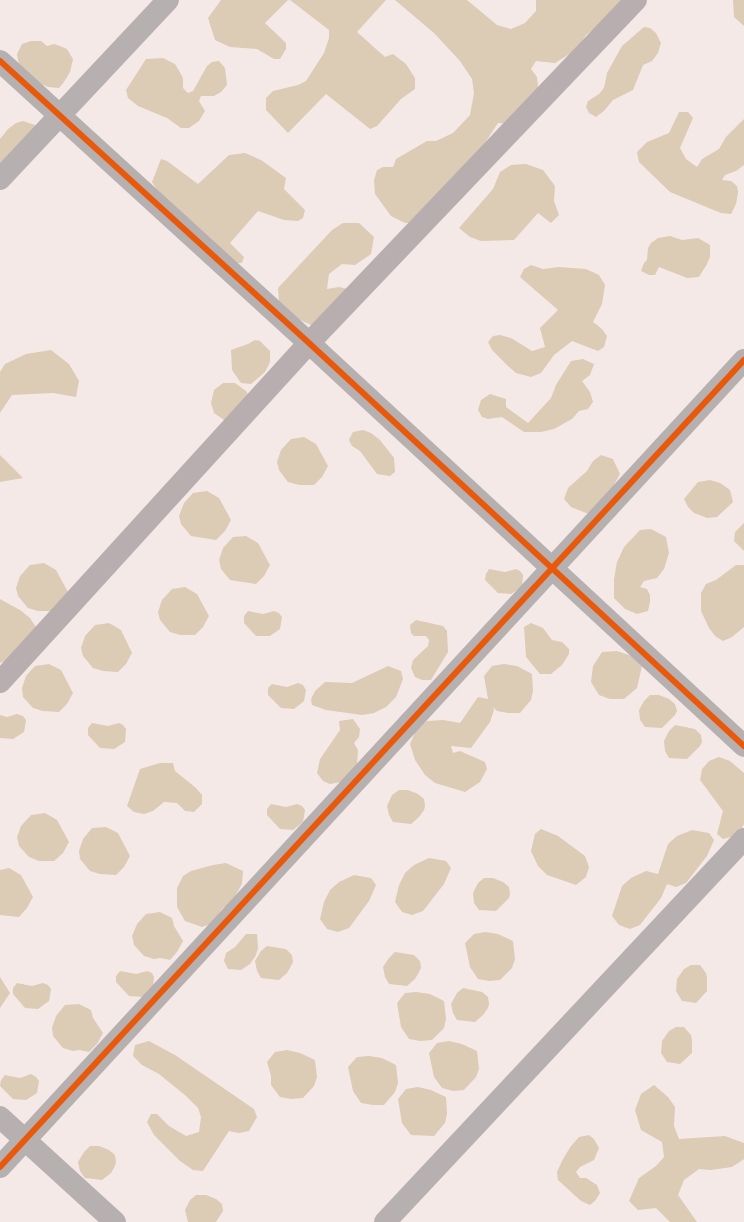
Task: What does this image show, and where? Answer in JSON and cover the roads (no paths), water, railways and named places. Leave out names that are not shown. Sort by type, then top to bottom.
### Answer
[{"type":"street","points":[[0,179],[59,114],[168,0]]},
{"type":"street","points":[[0,682],[309,343],[636,0]]},
{"type":"street","points":[[0,61],[309,343],[744,746]]},
{"type":"street","points":[[0,1167],[744,360]]},
{"type":"street","points":[[384,1222],[744,839]]},
{"type":"street","points":[[0,1117],[115,1222]]}]
